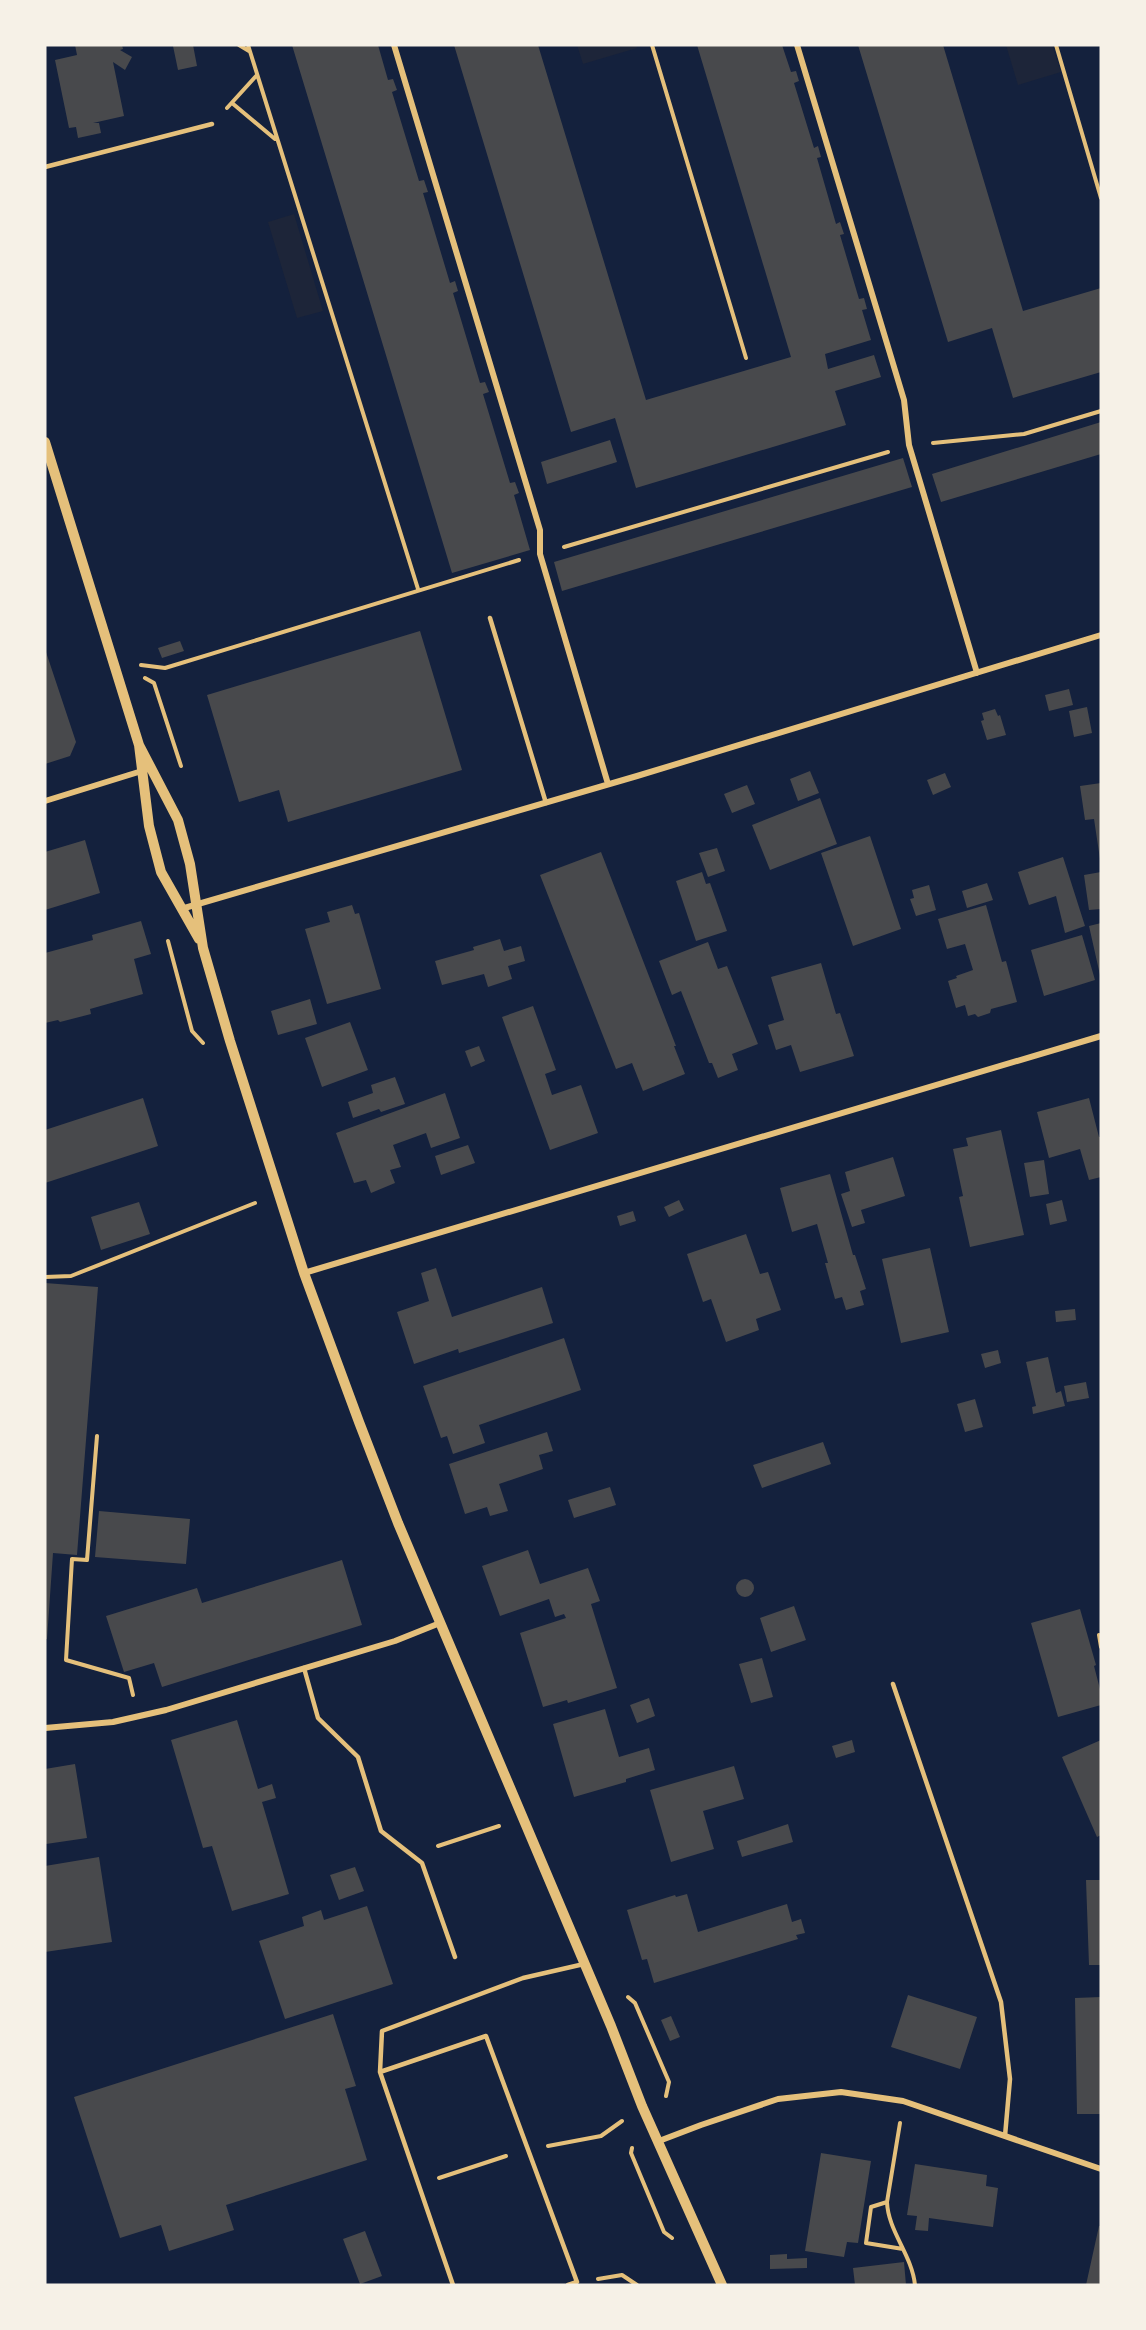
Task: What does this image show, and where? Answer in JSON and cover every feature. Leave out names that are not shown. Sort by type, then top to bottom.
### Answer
[{"type":"street","points":[[394,45],[540,530],[540,554],[608,784]]},
{"type":"street","points":[[797,45],[904,400],[909,445],[977,673]]},
{"type":"street","points":[[45,442],[146,770],[149,826],[160,872],[203,948]]},
{"type":"street","points":[[181,909],[546,803],[1101,635]]},
{"type":"street","points":[[45,801],[146,770]]},
{"type":"street","points":[[146,770],[177,820],[190,864],[203,948],[230,1041],[304,1273],[389,1500],[642,2106],[722,2285]]},
{"type":"street","points":[[304,1273],[1101,1036]]},
{"type":"street","points":[[45,1728],[113,1722],[166,1710],[395,1641],[440,1623]]},
{"type":"street","points":[[659,2141],[778,2098],[841,2092],[903,2101],[1101,2169]]},
{"type":"lane","points":[[45,167],[212,124]]},
{"type":"lane","points":[[490,618],[546,803]]},
{"type":"lane","points":[[304,1668],[318,1718],[358,1757],[381,1832],[422,1863],[455,1957]]},
{"type":"lane","points":[[893,1684],[1001,2002],[1010,2079],[1005,2136]]},
{"type":"lane","points":[[453,2285],[380,2072],[382,2031],[523,1978],[584,1964]]},
{"type":"lane","points":[[380,2072],[486,2036],[577,2282],[568,2285]]},
{"type":"path","points":[[239,45],[249,51]]},
{"type":"path","points":[[248,45],[418,590]]},
{"type":"path","points":[[652,45],[746,358]]},
{"type":"path","points":[[1056,45],[1101,198]]},
{"type":"path","points":[[212,124],[256,75]]},
{"type":"path","points":[[232,103],[276,140]]},
{"type":"path","points":[[113,662],[165,668],[418,590],[909,445],[1024,434],[1101,411]]},
{"type":"path","points":[[45,1277],[70,1276],[280,1193]]},
{"type":"path","points":[[97,1436],[87,1560],[72,1559],[66,1660],[129,1678],[137,1716]]},
{"type":"path","points":[[1098,1635],[1101,1647]]},
{"type":"path","points":[[411,1855],[522,1818]]},
{"type":"path","points":[[903,2101],[887,2202],[888,2214],[913,2269],[915,2285]]},
{"type":"path","points":[[418,2185],[528,2149],[601,2136],[642,2106]]},
{"type":"path","points":[[887,2202],[871,2207],[866,2243],[904,2249]]},
{"type":"path","points":[[622,2275],[637,2285]]},
{"type":"shaded area","points":[[577,45],[636,45],[637,48],[583,64]]},
{"type":"shaded area","points":[[1006,45],[1052,45],[1061,72],[1018,85]]},
{"type":"shaded area","points":[[294,214],[323,311],[297,318],[268,222]]},
{"type":"building","points":[[75,45],[122,45],[123,49],[120,50],[132,57],[125,70],[113,62],[124,116],[93,123],[99,123],[101,133],[78,138],[76,127],[69,128],[55,60],[77,55]]},
{"type":"building","points":[[193,45],[197,66],[178,70],[173,46]]},
{"type":"building","points":[[292,45],[378,45],[388,80],[393,79],[397,90],[392,92],[419,181],[424,180],[428,192],[423,193],[450,283],[455,281],[458,291],[453,293],[480,383],[485,382],[489,392],[483,394],[510,483],[515,482],[519,493],[514,495],[530,550],[452,573]]},
{"type":"building","points":[[454,45],[538,45],[646,400],[791,357],[697,45],[782,45],[791,72],[796,71],[799,81],[794,83],[814,148],[818,146],[821,157],[817,158],[836,224],[840,222],[844,234],[840,235],[859,299],[864,298],[867,309],[862,310],[871,340],[825,354],[828,369],[874,355],[881,377],[835,391],[846,425],[636,488],[615,418],[571,432]]},
{"type":"building","points":[[858,45],[943,45],[1023,311],[1101,288],[1101,372],[1013,398],[992,328],[948,342]]},
{"type":"building","points":[[1101,422],[1101,454],[941,502],[932,474]]},
{"type":"building","points":[[610,440],[617,462],[547,484],[541,462]]},
{"type":"building","points":[[903,458],[912,487],[562,591],[554,562]]},
{"type":"building","points":[[420,631],[462,770],[288,822],[279,790],[239,802],[207,695]]},
{"type":"building","points":[[180,641],[184,651],[162,658],[158,648]]},
{"type":"building","points":[[45,649],[76,742],[70,756],[45,764]]},
{"type":"building","points":[[1069,689],[1073,705],[1049,711],[1045,695]]},
{"type":"building","points":[[1087,707],[1092,733],[1074,737],[1069,711]]},
{"type":"building","points":[[995,709],[998,716],[1000,715],[1006,735],[987,740],[981,721],[984,720],[982,713]]},
{"type":"building","points":[[810,771],[819,793],[798,801],[790,779]]},
{"type":"building","points":[[945,773],[951,787],[933,795],[927,780]]},
{"type":"building","points":[[1101,783],[1100,859],[1094,819],[1085,820],[1080,786]]},
{"type":"building","points":[[747,785],[755,804],[732,813],[724,794]]},
{"type":"building","points":[[820,798],[837,844],[770,870],[752,825]]},
{"type":"building","points":[[870,836],[901,929],[853,946],[821,853]]},
{"type":"building","points":[[85,840],[100,893],[45,910],[45,852]]},
{"type":"building","points":[[717,848],[725,871],[708,877],[699,853]]},
{"type":"building","points":[[601,852],[685,1074],[643,1091],[632,1063],[616,1069],[540,875]]},
{"type":"building","points":[[1063,857],[1085,926],[1065,933],[1056,896],[1029,905],[1018,872]]},
{"type":"building","points":[[702,872],[706,884],[710,883],[727,931],[696,941],[676,881]]},
{"type":"building","points":[[1101,872],[1101,909],[1089,910],[1084,875]]},
{"type":"building","points":[[987,883],[993,900],[967,908],[962,891]]},
{"type":"building","points":[[929,885],[936,910],[916,916],[910,899],[914,898],[912,890]]},
{"type":"building","points":[[352,905],[355,914],[359,913],[381,989],[327,1004],[305,929],[330,922],[327,912]]},
{"type":"building","points":[[986,905],[1002,962],[1006,961],[1017,1002],[991,1009],[990,1013],[978,1017],[975,1014],[968,1016],[965,1005],[956,1008],[948,981],[973,970],[965,944],[947,949],[938,919]]},
{"type":"building","points":[[141,921],[151,954],[134,959],[143,994],[90,1009],[91,1014],[60,1022],[58,1020],[45,1023],[45,953],[93,940],[92,935]]},
{"type":"building","points":[[1101,923],[1101,975],[1100,975],[1089,926]]},
{"type":"building","points":[[1082,935],[1095,980],[1044,996],[1031,950]]},
{"type":"building","points":[[500,939],[504,951],[521,946],[525,961],[508,966],[512,979],[488,987],[484,974],[442,985],[435,961],[474,950],[473,947]]},
{"type":"building","points":[[708,942],[718,969],[727,966],[758,1044],[732,1054],[738,1070],[718,1078],[712,1063],[709,1063],[681,991],[672,995],[659,961]]},
{"type":"building","points":[[821,963],[836,1014],[840,1013],[854,1056],[800,1072],[791,1045],[776,1050],[768,1025],[784,1020],[771,977]]},
{"type":"building","points":[[310,999],[317,1024],[278,1035],[271,1011]]},
{"type":"building","points":[[533,1006],[556,1070],[545,1074],[552,1095],[581,1085],[598,1133],[550,1150],[502,1017]]},
{"type":"building","points":[[350,1022],[368,1070],[322,1087],[305,1038]]},
{"type":"building","points":[[479,1046],[485,1061],[471,1067],[465,1051]]},
{"type":"building","points":[[395,1077],[405,1104],[381,1112],[379,1109],[353,1118],[348,1102],[373,1093],[371,1085]]},
{"type":"building","points":[[445,1093],[460,1138],[431,1148],[426,1133],[393,1145],[401,1167],[390,1170],[395,1183],[371,1193],[366,1180],[354,1183],[336,1133]]},
{"type":"building","points":[[143,1098],[158,1146],[45,1183],[45,1130]]},
{"type":"building","points":[[1089,1098],[1099,1137],[1101,1137],[1101,1177],[1089,1180],[1080,1149],[1049,1158],[1037,1112]]},
{"type":"building","points":[[1001,1130],[1024,1235],[970,1247],[959,1197],[963,1196],[953,1149],[968,1146],[966,1138]]},
{"type":"building","points":[[468,1145],[475,1163],[441,1175],[435,1156]]},
{"type":"building","points":[[893,1157],[905,1196],[861,1210],[865,1223],[852,1227],[841,1194],[850,1191],[845,1172]]},
{"type":"building","points":[[1044,1160],[1049,1194],[1030,1197],[1024,1163]]},
{"type":"building","points":[[830,1174],[853,1255],[855,1255],[866,1289],[860,1291],[864,1305],[846,1310],[842,1297],[835,1299],[817,1224],[792,1232],[780,1188]]},
{"type":"building","points":[[679,1200],[684,1210],[669,1217],[664,1207]]},
{"type":"building","points":[[1062,1200],[1067,1221],[1050,1225],[1046,1204]]},
{"type":"building","points":[[139,1202],[150,1234],[101,1250],[91,1217]]},
{"type":"building","points":[[633,1211],[636,1221],[620,1226],[617,1216]]},
{"type":"building","points":[[746,1234],[760,1274],[768,1272],[781,1310],[756,1319],[759,1330],[726,1342],[711,1299],[703,1302],[687,1254]]},
{"type":"building","points":[[930,1248],[949,1332],[901,1343],[882,1259]]},
{"type":"building","points":[[436,1268],[452,1317],[542,1287],[553,1323],[459,1353],[458,1349],[414,1364],[397,1312],[429,1301],[421,1273]]},
{"type":"building","points":[[45,1283],[98,1287],[77,1555],[53,1553],[47,1639],[45,1639]]},
{"type":"building","points":[[1075,1309],[1076,1320],[1056,1322],[1055,1311]]},
{"type":"building","points":[[564,1338],[581,1390],[479,1425],[485,1443],[453,1454],[447,1436],[441,1438],[423,1386]]},
{"type":"building","points":[[998,1350],[1001,1363],[985,1368],[981,1354]]},
{"type":"building","points":[[1048,1357],[1056,1393],[1061,1391],[1065,1406],[1033,1414],[1032,1407],[1036,1406],[1026,1362]]},
{"type":"building","points":[[1086,1382],[1089,1398],[1067,1402],[1064,1386]]},
{"type":"building","points":[[975,1399],[983,1427],[965,1432],[957,1404]]},
{"type":"building","points":[[547,1432],[553,1451],[539,1455],[543,1469],[499,1484],[508,1511],[490,1516],[487,1507],[465,1514],[449,1464]]},
{"type":"building","points":[[823,1442],[831,1464],[762,1488],[753,1465]]},
{"type":"building","points":[[610,1487],[616,1505],[574,1518],[568,1500]]},
{"type":"building","points":[[99,1511],[190,1519],[186,1564],[95,1557]]},
{"type":"building","points":[[528,1550],[540,1584],[588,1568],[600,1601],[591,1604],[617,1688],[568,1703],[567,1700],[543,1707],[520,1633],[566,1618],[564,1614],[555,1617],[549,1599],[500,1616],[482,1566]]},
{"type":"building","points":[[342,1560],[362,1625],[162,1687],[154,1663],[124,1672],[106,1616],[197,1588],[202,1603]]},
{"type":"building","points":[[741,1579],[749,1579],[754,1584],[752,1595],[741,1597],[736,1592],[736,1584]]},
{"type":"building","points":[[794,1606],[806,1640],[771,1652],[760,1618]]},
{"type":"building","points":[[1080,1609],[1096,1665],[1094,1666],[1101,1693],[1101,1705],[1058,1717],[1031,1623]]},
{"type":"building","points":[[762,1658],[773,1697],[751,1703],[739,1664]]},
{"type":"building","points":[[649,1698],[655,1716],[637,1723],[630,1705]]},
{"type":"building","points":[[605,1709],[619,1757],[649,1748],[655,1770],[626,1779],[626,1782],[574,1797],[553,1724]]},
{"type":"building","points":[[237,1720],[258,1789],[272,1784],[276,1798],[262,1802],[289,1894],[232,1911],[212,1846],[203,1848],[171,1740]]},
{"type":"building","points":[[852,1740],[855,1752],[836,1758],[832,1746]]},
{"type":"building","points":[[1101,1740],[1101,1835],[1097,1837],[1062,1757]]},
{"type":"building","points":[[75,1764],[87,1838],[46,1844],[45,1769]]},
{"type":"building","points":[[734,1766],[744,1799],[703,1811],[714,1849],[671,1862],[650,1790]]},
{"type":"building","points":[[788,1824],[793,1842],[742,1857],[737,1841]]},
{"type":"building","points":[[99,1857],[112,1942],[45,1952],[45,1866]]},
{"type":"building","points":[[355,1867],[364,1891],[339,1900],[330,1875]]},
{"type":"building","points":[[1086,1880],[1101,1880],[1101,1965],[1089,1965]]},
{"type":"building","points":[[687,1894],[698,1932],[787,1904],[792,1922],[801,1919],[805,1933],[796,1935],[798,1939],[654,1983],[647,1959],[642,1960],[627,1910],[675,1895],[676,1897]]},
{"type":"building","points":[[367,1906],[393,1984],[285,2019],[259,1941],[304,1926],[302,1917],[321,1910],[324,1920]]},
{"type":"building","points":[[908,1995],[977,2017],[960,2069],[891,2047]]},
{"type":"building","points":[[1101,1997],[1101,2114],[1077,2114],[1075,1998]]},
{"type":"building","points":[[333,2014],[356,2086],[345,2089],[367,2160],[226,2205],[234,2230],[169,2251],[161,2225],[120,2238],[74,2097]]},
{"type":"building","points":[[671,2016],[680,2037],[670,2041],[661,2020]]},
{"type":"building","points":[[821,2153],[871,2161],[858,2243],[847,2242],[844,2257],[805,2251]]},
{"type":"building","points":[[915,2164],[987,2175],[986,2186],[998,2188],[993,2227],[929,2218],[928,2231],[915,2230],[917,2216],[907,2215]]},
{"type":"building","points":[[1099,2226],[1101,2226],[1101,2285],[1086,2285]]},
{"type":"building","points":[[365,2231],[382,2276],[360,2284],[343,2239]]},
{"type":"building","points":[[787,2254],[787,2259],[807,2258],[807,2268],[770,2269],[770,2255]]},
{"type":"building","points":[[904,2262],[906,2285],[855,2285],[853,2268]]}]
